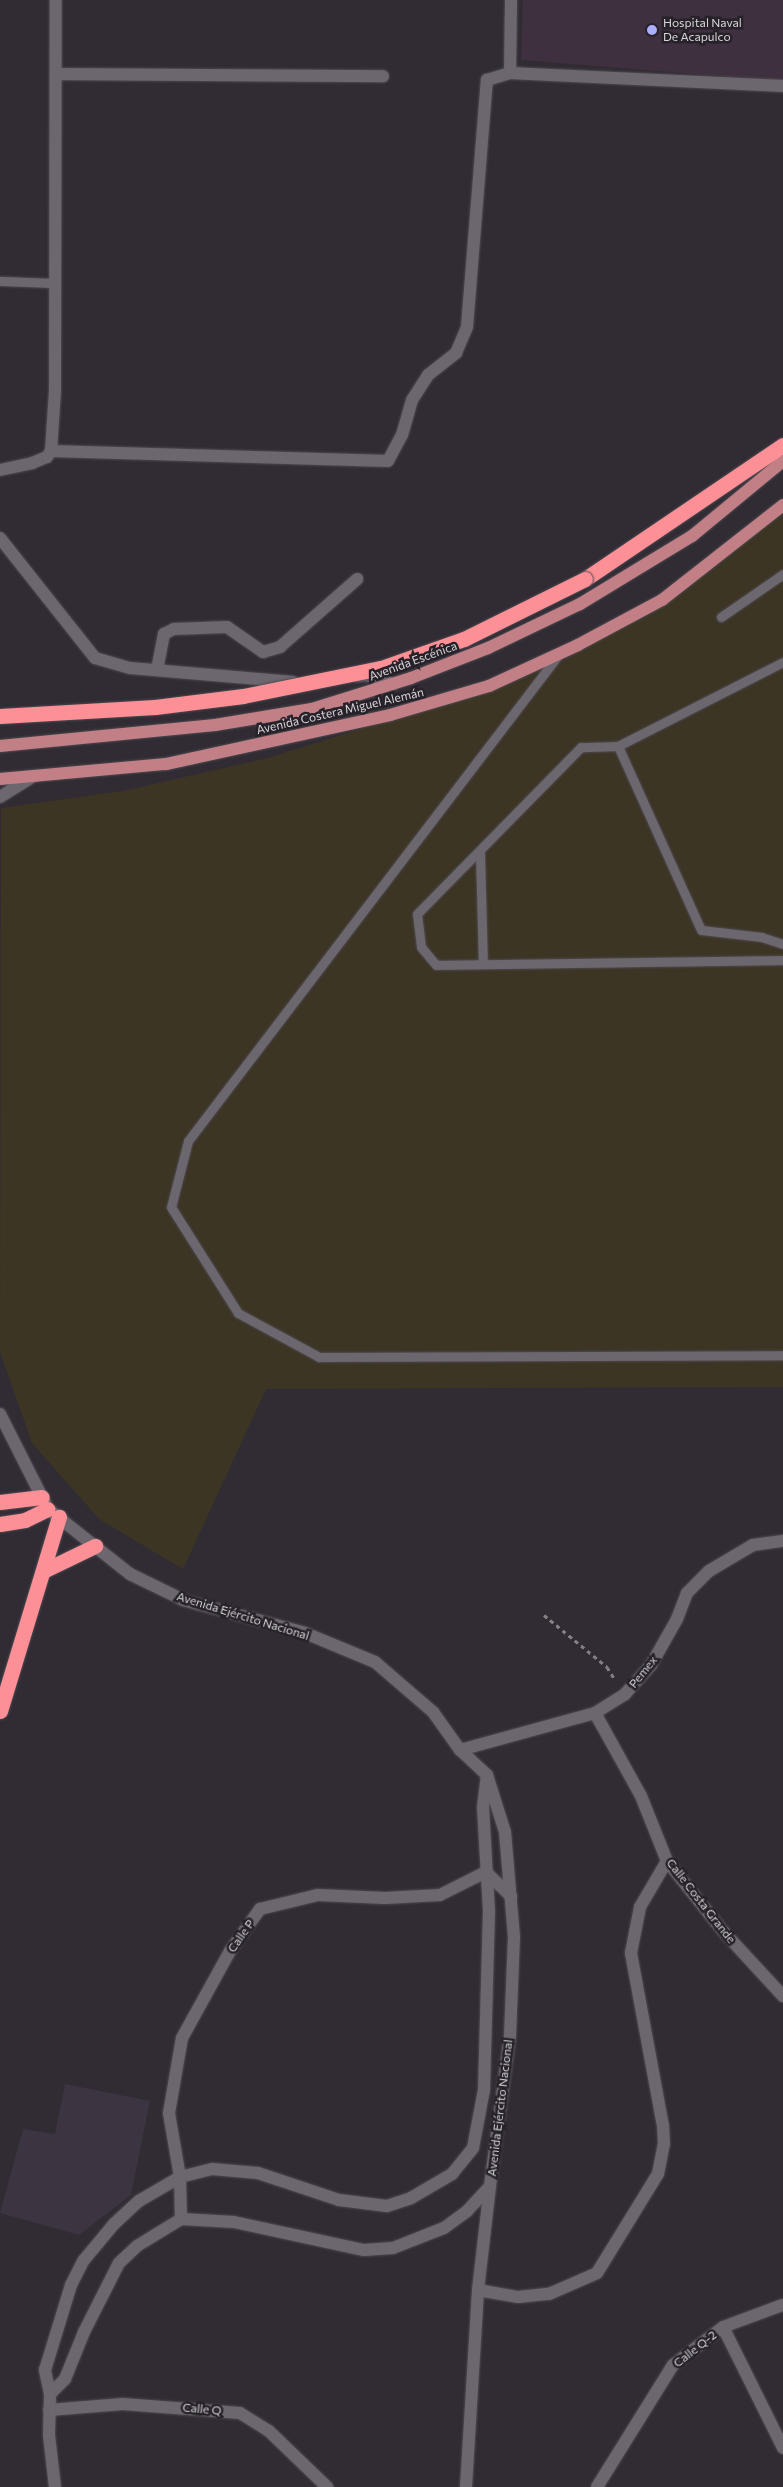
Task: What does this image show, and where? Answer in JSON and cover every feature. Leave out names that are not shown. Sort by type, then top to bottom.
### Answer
[{"type":"highway","points":[[0,716],[155,707],[243,696],[381,668],[464,639],[585,579],[783,444]]},
{"type":"highway","points":[[0,1502],[20,1502],[50,1508]]},
{"type":"highway","points":[[0,1524],[25,1520],[50,1508]]},
{"type":"highway","points":[[0,1711],[43,1571],[50,1508]]},
{"type":"highway","points":[[43,1571],[95,1546]]},
{"type":"main road","name":"Avenida Escénica","points":[[0,746],[234,722],[312,709],[393,684],[488,648],[580,604],[692,536],[783,461]]},
{"type":"main road","name":"Avenida Costera Miguel Alemán","points":[[0,779],[166,764],[390,715],[489,686],[560,654],[662,600],[783,505]]},
{"type":"street","points":[[0,470],[32,463],[47,457],[51,451],[55,391],[56,0]]},
{"type":"street","points":[[510,74],[511,0]]},
{"type":"street","points":[[56,74],[384,76]]},
{"type":"street","points":[[51,451],[388,461],[402,435],[412,400],[428,375],[456,353],[467,327],[487,80],[510,74],[783,86]]},
{"type":"street","points":[[0,538],[95,658],[130,668],[304,683],[367,675],[393,684]]},
{"type":"street","points":[[157,670],[164,634],[174,629],[226,627],[263,652],[280,647],[357,579]]},
{"type":"street","points":[[0,796],[32,777]]},
{"type":"street","name":"Avenida Ejército Nacional","points":[[0,1414],[50,1508],[130,1574],[183,1600],[305,1633],[375,1662],[433,1712],[460,1750],[487,1775],[505,1832],[514,1937],[510,2036],[490,2186],[467,2211],[444,2228],[393,2248],[364,2250],[234,2222],[181,2219]]},
{"type":"street","name":"Pemex","points":[[460,1750],[595,1713],[624,1694],[651,1665],[687,1593],[709,1571],[753,1545],[783,1541]]},
{"type":"street","name":"Calle Costa Grande","points":[[595,1713],[641,1796],[667,1861],[722,1930],[783,1996]]},
{"type":"street","name":"Avenida Ejército Nacional","points":[[55,2487],[49,2410],[50,2394],[45,2370],[71,2285],[84,2260],[114,2224],[139,2200],[180,2177],[212,2169],[258,2173],[339,2200],[387,2206],[411,2198],[452,2174],[473,2148],[484,2090],[489,1911],[483,1807],[487,1775]]},
{"type":"street","points":[[478,2290],[518,2297],[549,2294],[597,2274],[658,2174],[664,2144],[663,2126],[630,1953],[640,1907],[667,1861]]},
{"type":"street","points":[[486,1872],[511,1896]]},
{"type":"street","name":"Calle P","points":[[181,2219],[180,2177],[170,2113],[182,2038],[230,1951],[260,1909],[318,1895],[440,1895],[486,1872]]},
{"type":"street","points":[[466,2487],[478,2290],[490,2186]]},
{"type":"street","points":[[50,2394],[65,2379],[84,2332],[119,2263],[137,2246],[181,2219]]},
{"type":"street","points":[[723,2327],[782,2305]]},
{"type":"street","name":"Calle Q-2","points":[[597,2487],[673,2365],[723,2327],[783,2448]]},
{"type":"street","name":"Calle Q","points":[[49,2410],[123,2404],[240,2413],[269,2430],[328,2487]]},
{"type":"lane","points":[[0,281],[55,283]]},
{"type":"lane","points":[[721,616],[783,574]]},
{"type":"lane","points":[[560,654],[188,1141],[171,1207],[238,1313],[319,1357],[783,1355]]},
{"type":"lane","points":[[783,662],[618,746],[581,747],[480,854],[417,914],[421,947],[436,965],[783,960]]},
{"type":"lane","points":[[618,746],[701,930],[762,937],[783,944]]},
{"type":"lane","points":[[480,854],[483,964]]},
{"type":"path","points":[[544,1615],[607,1667],[624,1694]]},
{"type":"shaded area","name":"Hospital Naval De Acapulco","points":[[523,0],[783,0],[783,81],[521,60]]},
{"type":"shaded area","points":[[783,513],[783,1387],[266,1389],[183,1569],[99,1519],[32,1443],[0,1352],[1,808],[123,791],[268,758],[478,692],[673,588]]},
{"type":"shaded area","points":[[65,2084],[150,2101],[131,2195],[79,2235],[0,2213],[23,2129],[55,2134]]},
{"type":"place","name":"Hospital Naval De Acapulco","points":[[652,30]]}]
